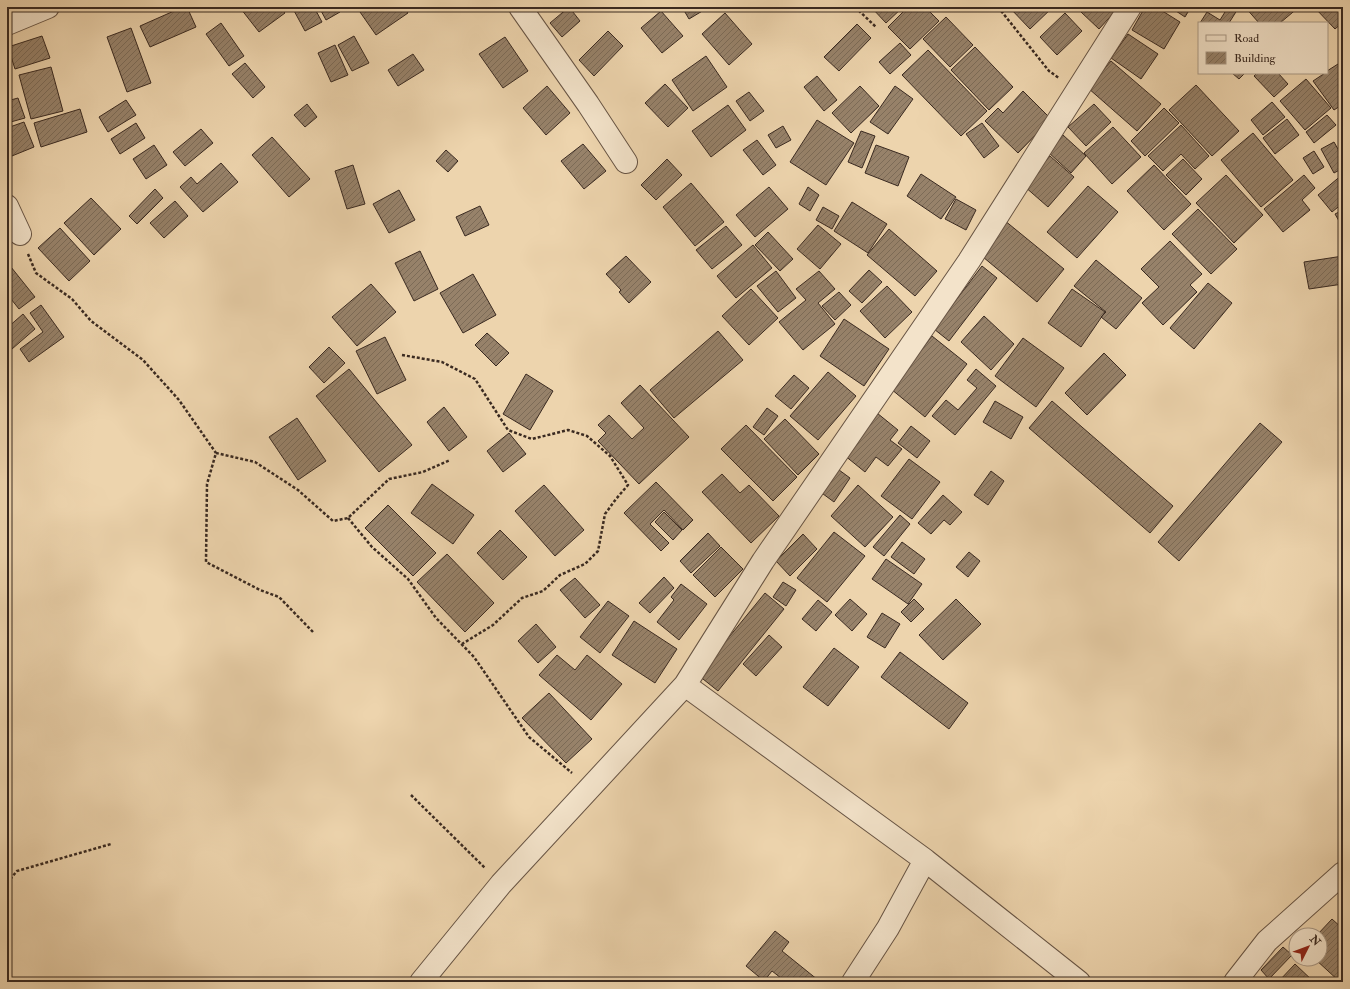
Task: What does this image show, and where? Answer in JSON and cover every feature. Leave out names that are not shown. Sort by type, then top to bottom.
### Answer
[{"type":"street","points":[[7,24],[48,7]]},
{"type":"street","points":[[520,7],[588,104],[626,162]]},
{"type":"street","points":[[422,982],[501,884],[685,686],[763,561],[969,261],[1130,7]]},
{"type":"street","points":[[7,206],[20,234]]},
{"type":"street","points":[[685,686],[925,860],[1079,982]]},
{"type":"street","points":[[853,982],[888,928],[925,860]]},
{"type":"street","points":[[1235,982],[1267,942],[1343,873]]},
{"type":"path","points":[[855,7],[876,27]]},
{"type":"path","points":[[998,7],[1049,71],[1076,92]]},
{"type":"path","points":[[20,234],[36,272],[72,299],[91,321],[143,360],[179,400],[216,453],[255,462],[298,490],[333,521],[348,518],[389,479],[423,472],[450,460]]},
{"type":"path","points":[[402,355],[442,362],[475,379],[508,430],[532,438],[568,430],[587,436],[610,456],[628,485],[605,514],[598,551],[585,564],[560,575],[543,591],[522,598],[493,625],[462,644]]},
{"type":"path","points":[[216,453],[207,484],[206,562],[260,590],[279,597],[313,632]]},
{"type":"path","points":[[348,518],[372,547],[408,579],[436,618],[474,657],[529,737],[590,788]]},
{"type":"path","points":[[411,795],[501,884]]},
{"type":"path","points":[[7,883],[17,871],[112,844]]},
{"type":"building","points":[[183,7],[187,7],[196,27],[150,47],[140,26]]},
{"type":"building","points":[[244,7],[280,7],[285,13],[259,32],[241,9]]},
{"type":"building","points":[[292,7],[314,7],[322,22],[305,31]]},
{"type":"building","points":[[319,7],[338,7],[340,12],[326,20]]},
{"type":"building","points":[[368,7],[404,7],[408,13],[376,35],[360,12]]},
{"type":"building","points":[[569,7],[580,21],[562,37],[550,23]]},
{"type":"building","points":[[682,7],[709,7],[689,19]]},
{"type":"building","points":[[871,7],[903,7],[886,23]]},
{"type":"building","points":[[908,7],[925,7],[939,21],[910,49],[888,27]]},
{"type":"building","points":[[1009,7],[1053,7],[1030,29]]},
{"type":"building","points":[[1085,7],[1119,7],[1099,29],[1081,12]]},
{"type":"building","points":[[1145,7],[1156,7],[1180,22],[1164,49],[1132,30]]},
{"type":"building","points":[[1170,7],[1191,7],[1185,17]]},
{"type":"building","points":[[1217,7],[1239,7],[1230,22],[1201,22],[1207,12],[1220,20],[1225,12]]},
{"type":"building","points":[[1245,7],[1299,7],[1281,22],[1258,22]]},
{"type":"building","points":[[1314,7],[1343,7],[1343,22],[1335,29]]},
{"type":"building","points":[[661,11],[683,36],[662,53],[641,28]]},
{"type":"building","points":[[725,13],[752,44],[729,65],[702,34]]},
{"type":"building","points":[[1065,13],[1082,31],[1057,55],[1040,37]]},
{"type":"building","points":[[946,17],[973,45],[950,67],[923,39]]},
{"type":"building","points":[[221,23],[244,56],[229,66],[206,34]]},
{"type":"building","points":[[857,24],[871,38],[839,71],[824,57]]},
{"type":"building","points":[[131,28],[151,83],[127,92],[107,37]]},
{"type":"building","points":[[608,31],[623,46],[594,76],[579,60]]},
{"type":"building","points":[[1128,34],[1158,54],[1141,79],[1111,58]]},
{"type":"building","points":[[42,36],[50,58],[15,69],[8,47]]},
{"type":"building","points":[[354,36],[369,63],[352,71],[338,45]]},
{"type":"building","points":[[505,37],[528,71],[503,88],[479,54]]},
{"type":"building","points":[[900,43],[911,55],[890,74],[879,62]]},
{"type":"building","points":[[335,45],[348,75],[331,82],[318,53]]},
{"type":"building","points":[[975,47],[1013,87],[989,110],[951,70]]},
{"type":"building","points":[[928,50],[987,111],[961,136],[902,75]]},
{"type":"building","points":[[413,54],[424,70],[398,86],[388,70]]},
{"type":"building","points":[[706,56],[727,87],[693,111],[672,80]]},
{"type":"building","points":[[1111,61],[1161,104],[1137,131],[1088,88]]},
{"type":"building","points":[[245,63],[265,87],[253,98],[232,74]]},
{"type":"building","points":[[1338,64],[1343,71],[1343,104],[1334,110],[1313,81],[1324,74],[1328,74],[1328,70]]},
{"type":"building","points":[[51,67],[63,111],[31,119],[19,75]]},
{"type":"building","points":[[1233,74],[1244,74],[1239,79]]},
{"type":"building","points":[[1256,74],[1279,74],[1288,84],[1274,97],[1254,76]]},
{"type":"building","points":[[817,76],[837,100],[824,111],[804,87]]},
{"type":"building","points":[[1306,79],[1331,108],[1305,130],[1280,101]]},
{"type":"building","points":[[665,84],[688,108],[668,127],[645,103]]},
{"type":"building","points":[[1196,85],[1239,131],[1212,156],[1169,110]]},
{"type":"building","points":[[547,86],[570,113],[546,135],[523,108]]},
{"type":"building","points":[[860,86],[879,106],[851,133],[832,113]]},
{"type":"building","points":[[895,86],[913,99],[888,134],[870,122]]},
{"type":"building","points":[[1023,91],[1051,119],[1018,153],[985,121],[998,108],[1003,113]]},
{"type":"building","points":[[749,92],[764,111],[750,121],[736,101]]},
{"type":"building","points":[[18,98],[25,118],[7,123],[7,101]]},
{"type":"building","points":[[126,100],[136,115],[108,132],[99,117]]},
{"type":"building","points":[[1272,102],[1285,117],[1263,135],[1251,120]]},
{"type":"building","points":[[307,104],[317,117],[305,127],[294,115]]},
{"type":"building","points":[[1094,104],[1111,122],[1086,146],[1068,127]]},
{"type":"building","points":[[728,105],[746,130],[711,157],[692,131]]},
{"type":"building","points":[[1164,108],[1179,123],[1145,156],[1131,141]]},
{"type":"building","points":[[80,109],[87,132],[41,147],[34,123]]},
{"type":"building","points":[[1327,115],[1336,125],[1314,143],[1306,132]]},
{"type":"building","points":[[1287,119],[1299,135],[1275,154],[1263,138]]},
{"type":"building","points":[[817,120],[854,143],[826,185],[790,162]]},
{"type":"building","points":[[24,122],[34,147],[7,158],[7,128]]},
{"type":"building","points":[[136,123],[145,138],[120,154],[111,139]]},
{"type":"building","points":[[982,123],[999,146],[984,158],[966,134]]},
{"type":"building","points":[[1181,125],[1209,156],[1195,169],[1181,154],[1163,171],[1148,156]]},
{"type":"building","points":[[783,126],[791,140],[776,148],[768,135]]},
{"type":"building","points":[[1113,127],[1141,157],[1112,184],[1084,153]]},
{"type":"building","points":[[201,129],[213,143],[185,166],[173,152]]},
{"type":"building","points":[[861,131],[875,136],[862,168],[848,162]]},
{"type":"building","points":[[1253,133],[1293,180],[1261,207],[1221,160]]},
{"type":"building","points":[[1063,135],[1086,156],[1071,173],[1048,152]]},
{"type":"building","points":[[272,137],[310,179],[289,197],[252,155]]},
{"type":"building","points":[[757,140],[776,165],[763,175],[743,150]]},
{"type":"building","points":[[1334,142],[1343,158],[1343,168],[1334,173],[1321,149]]},
{"type":"building","points":[[583,144],[606,171],[584,189],[561,161]]},
{"type":"building","points":[[154,145],[167,165],[146,179],[133,159]]},
{"type":"building","points":[[876,145],[909,157],[898,186],[865,173]]},
{"type":"building","points":[[446,150],[458,161],[448,172],[436,161]]},
{"type":"building","points":[[1314,151],[1324,167],[1313,174],[1303,158]]},
{"type":"building","points":[[1050,156],[1074,177],[1048,207],[1024,186]]},
{"type":"building","points":[[667,159],[682,175],[656,200],[641,185]]},
{"type":"building","points":[[1183,159],[1202,179],[1186,195],[1166,175]]},
{"type":"building","points":[[221,163],[238,182],[203,212],[180,187],[191,177],[197,184]]},
{"type":"building","points":[[353,165],[365,204],[347,209],[335,171]]},
{"type":"building","points":[[1154,165],[1191,204],[1164,230],[1127,191]]},
{"type":"building","points":[[921,174],[956,197],[941,219],[907,196]]},
{"type":"building","points":[[1343,174],[1343,203],[1332,212],[1318,195]]},
{"type":"building","points":[[1226,175],[1263,215],[1234,243],[1196,203]]},
{"type":"building","points":[[1304,175],[1315,188],[1302,200],[1310,210],[1283,232],[1264,209]]},
{"type":"building","points":[[691,183],[724,222],[695,246],[663,207]]},
{"type":"building","points":[[1088,186],[1118,212],[1077,258],[1047,232]]},
{"type":"building","points":[[769,187],[788,209],[755,237],[736,215]]},
{"type":"building","points":[[808,187],[819,195],[810,211],[799,204]]},
{"type":"building","points":[[155,189],[163,198],[137,224],[129,216]]},
{"type":"building","points":[[399,190],[415,220],[389,233],[373,204]]},
{"type":"building","points":[[91,198],[121,229],[94,255],[64,223]]},
{"type":"building","points":[[956,199],[976,210],[966,230],[945,219]]},
{"type":"building","points":[[175,201],[188,216],[164,238],[150,223]]},
{"type":"building","points":[[852,202],[887,224],[868,253],[834,231]]},
{"type":"building","points":[[480,206],[489,225],[465,236],[456,217]]},
{"type":"building","points":[[823,207],[839,216],[832,229],[816,220]]},
{"type":"building","points":[[1198,209],[1237,249],[1211,274],[1172,234]]},
{"type":"building","points":[[1343,210],[1343,228],[1335,214]]},
{"type":"building","points":[[1004,220],[1064,269],[1037,302],[977,252]]},
{"type":"building","points":[[818,225],[841,244],[820,269],[797,249]]},
{"type":"building","points":[[726,226],[742,245],[712,269],[696,250]]},
{"type":"building","points":[[60,228],[90,261],[69,281],[38,248]]},
{"type":"building","points":[[889,229],[937,271],[915,296],[867,255]]},
{"type":"building","points":[[768,232],[793,259],[780,271],[755,245]]},
{"type":"building","points":[[1170,241],[1202,274],[1190,285],[1197,292],[1163,325],[1142,303],[1159,287],[1141,269]]},
{"type":"building","points":[[753,245],[772,268],[736,298],[717,276]]},
{"type":"building","points":[[420,251],[438,289],[414,301],[395,263]]},
{"type":"building","points":[[626,256],[651,282],[629,303],[619,292],[621,290],[606,274]]},
{"type":"building","points":[[1343,256],[1343,284],[1309,289],[1304,262]]},
{"type":"building","points":[[1096,260],[1142,298],[1116,329],[1101,317],[1106,312],[1074,286]]},
{"type":"building","points":[[7,262],[35,297],[19,309],[7,294]]},
{"type":"building","points":[[982,266],[997,278],[949,341],[934,329]]},
{"type":"building","points":[[869,270],[882,282],[862,303],[849,291]]},
{"type":"building","points":[[776,271],[796,298],[778,312],[757,286]]},
{"type":"building","points":[[819,271],[835,289],[818,303],[835,324],[803,350],[779,322],[806,300],[796,289]]},
{"type":"building","points":[[473,274],[496,315],[463,333],[440,293]]},
{"type":"building","points":[[1208,283],[1232,303],[1194,349],[1170,328]]},
{"type":"building","points":[[371,284],[396,312],[357,346],[332,317]]},
{"type":"building","points":[[887,286],[912,312],[885,338],[860,311]]},
{"type":"building","points":[[751,289],[778,318],[749,345],[722,316]]},
{"type":"building","points":[[1072,289],[1105,312],[1081,347],[1048,323]]},
{"type":"building","points":[[839,292],[851,305],[835,320],[822,306]]},
{"type":"building","points":[[41,305],[64,337],[29,362],[20,349],[43,332],[30,313]]},
{"type":"building","points":[[23,314],[35,329],[12,349],[7,343],[7,328]]},
{"type":"building","points":[[984,316],[1014,344],[991,370],[961,342]]},
{"type":"building","points":[[844,319],[889,349],[864,386],[820,356]]},
{"type":"building","points":[[718,331],[743,360],[674,418],[650,390]]},
{"type":"building","points":[[487,333],[509,353],[496,366],[475,345]]},
{"type":"building","points":[[932,336],[967,364],[925,417],[891,389]]},
{"type":"building","points":[[385,337],[406,380],[377,394],[356,351]]},
{"type":"building","points":[[1023,338],[1064,368],[1036,407],[995,376]]},
{"type":"building","points":[[329,347],[345,363],[324,383],[309,367]]},
{"type":"building","points":[[1104,353],[1126,375],[1087,415],[1065,393]]},
{"type":"building","points":[[349,369],[412,445],[379,472],[316,396]]},
{"type":"building","points":[[976,369],[996,386],[955,435],[932,416],[946,400],[958,410],[977,388],[967,380]]},
{"type":"building","points":[[828,372],[856,396],[818,440],[790,416]]},
{"type":"building","points":[[526,374],[553,391],[530,430],[503,414]]},
{"type":"building","points":[[794,375],[809,388],[791,409],[775,396]]},
{"type":"building","points":[[640,385],[689,437],[639,484],[598,441],[606,433],[598,425],[609,415],[632,439],[644,428],[621,403]]},
{"type":"building","points":[[995,401],[1023,417],[1011,439],[983,422]]},
{"type":"building","points":[[1052,401],[1173,506],[1150,533],[1029,428]]},
{"type":"building","points":[[444,407],[467,437],[449,451],[427,422]]},
{"type":"building","points":[[767,408],[778,416],[764,435],[753,427]]},
{"type":"building","points":[[877,413],[898,430],[890,440],[902,449],[888,466],[876,457],[865,472],[844,455]]},
{"type":"building","points":[[297,418],[326,461],[298,480],[269,437]]},
{"type":"building","points":[[785,419],[819,454],[798,475],[764,439]]},
{"type":"building","points":[[1260,423],[1282,442],[1179,561],[1158,542]]},
{"type":"building","points":[[746,425],[797,477],[773,501],[721,449]]},
{"type":"building","points":[[911,426],[930,441],[917,458],[898,443]]},
{"type":"building","points":[[509,433],[526,454],[503,472],[487,451]]},
{"type":"building","points":[[909,459],[940,482],[912,519],[881,496]]},
{"type":"building","points":[[835,467],[850,478],[834,502],[819,491]]},
{"type":"building","points":[[991,471],[1004,481],[988,505],[974,495]]},
{"type":"building","points":[[722,474],[740,493],[749,485],[779,516],[751,543],[702,492]]},
{"type":"building","points":[[656,482],[693,520],[683,530],[664,510],[650,524],[669,543],[661,551],[624,513]]},
{"type":"building","points":[[432,484],[474,515],[453,544],[411,513]]},
{"type":"building","points":[[544,485],[584,530],[555,556],[515,511]]},
{"type":"building","points":[[858,485],[893,517],[865,547],[831,516]]},
{"type":"building","points":[[943,495],[962,512],[950,525],[944,520],[931,534],[918,523]]},
{"type":"building","points":[[388,505],[436,553],[413,576],[365,528]]},
{"type":"building","points":[[664,512],[682,530],[673,540],[655,522]]},
{"type":"building","points":[[900,515],[910,524],[884,556],[873,547]]},
{"type":"building","points":[[500,530],[527,557],[503,580],[477,553]]},
{"type":"building","points":[[834,532],[865,556],[827,602],[797,578]]},
{"type":"building","points":[[708,533],[720,546],[691,573],[680,561]]},
{"type":"building","points":[[803,534],[817,549],[790,576],[776,561]]},
{"type":"building","points":[[902,542],[925,559],[914,574],[891,557]]},
{"type":"building","points":[[721,547],[743,569],[715,597],[693,575]]},
{"type":"building","points":[[969,552],[980,561],[968,577],[956,567]]},
{"type":"building","points":[[447,554],[494,603],[465,632],[417,582]]},
{"type":"building","points":[[886,559],[922,584],[908,604],[872,579]]},
{"type":"building","points":[[664,577],[674,588],[650,613],[639,603]]},
{"type":"building","points":[[575,578],[600,605],[585,618],[560,590]]},
{"type":"building","points":[[783,582],[796,590],[786,606],[773,597]]},
{"type":"building","points":[[681,584],[707,604],[679,640],[657,622],[674,600],[671,597]]},
{"type":"building","points":[[765,593],[784,609],[718,691],[698,675]]},
{"type":"building","points":[[850,599],[867,614],[852,631],[835,615]]},
{"type":"building","points":[[914,599],[924,609],[911,622],[901,612]]},
{"type":"building","points":[[956,599],[981,624],[943,660],[919,635]]},
{"type":"building","points":[[818,600],[832,612],[816,631],[802,619]]},
{"type":"building","points":[[608,601],[629,616],[600,653],[580,637]]},
{"type":"building","points":[[882,613],[900,624],[885,648],[867,637]]},
{"type":"building","points":[[634,621],[677,649],[655,683],[612,655]]},
{"type":"building","points":[[536,624],[556,647],[538,663],[518,641]]},
{"type":"building","points":[[769,635],[782,647],[756,676],[743,664]]},
{"type":"building","points":[[834,648],[859,667],[828,706],[803,687]]},
{"type":"building","points":[[900,652],[968,703],[949,729],[881,677]]},
{"type":"building","points":[[557,655],[575,670],[587,655],[622,684],[591,720],[539,675]]},
{"type":"building","points":[[549,693],[592,739],[566,763],[522,718]]},
{"type":"building","points":[[1332,919],[1343,929],[1343,982],[1340,982],[1324,967],[1328,967],[1328,927],[1324,927]]},
{"type":"building","points":[[775,931],[789,942],[782,951],[818,980],[816,982],[786,982],[772,971],[764,981],[746,966]]},
{"type":"building","points":[[1283,947],[1288,951],[1288,959],[1269,979],[1261,970]]},
{"type":"building","points":[[1292,967],[1298,967],[1314,982],[1278,982]]}]
